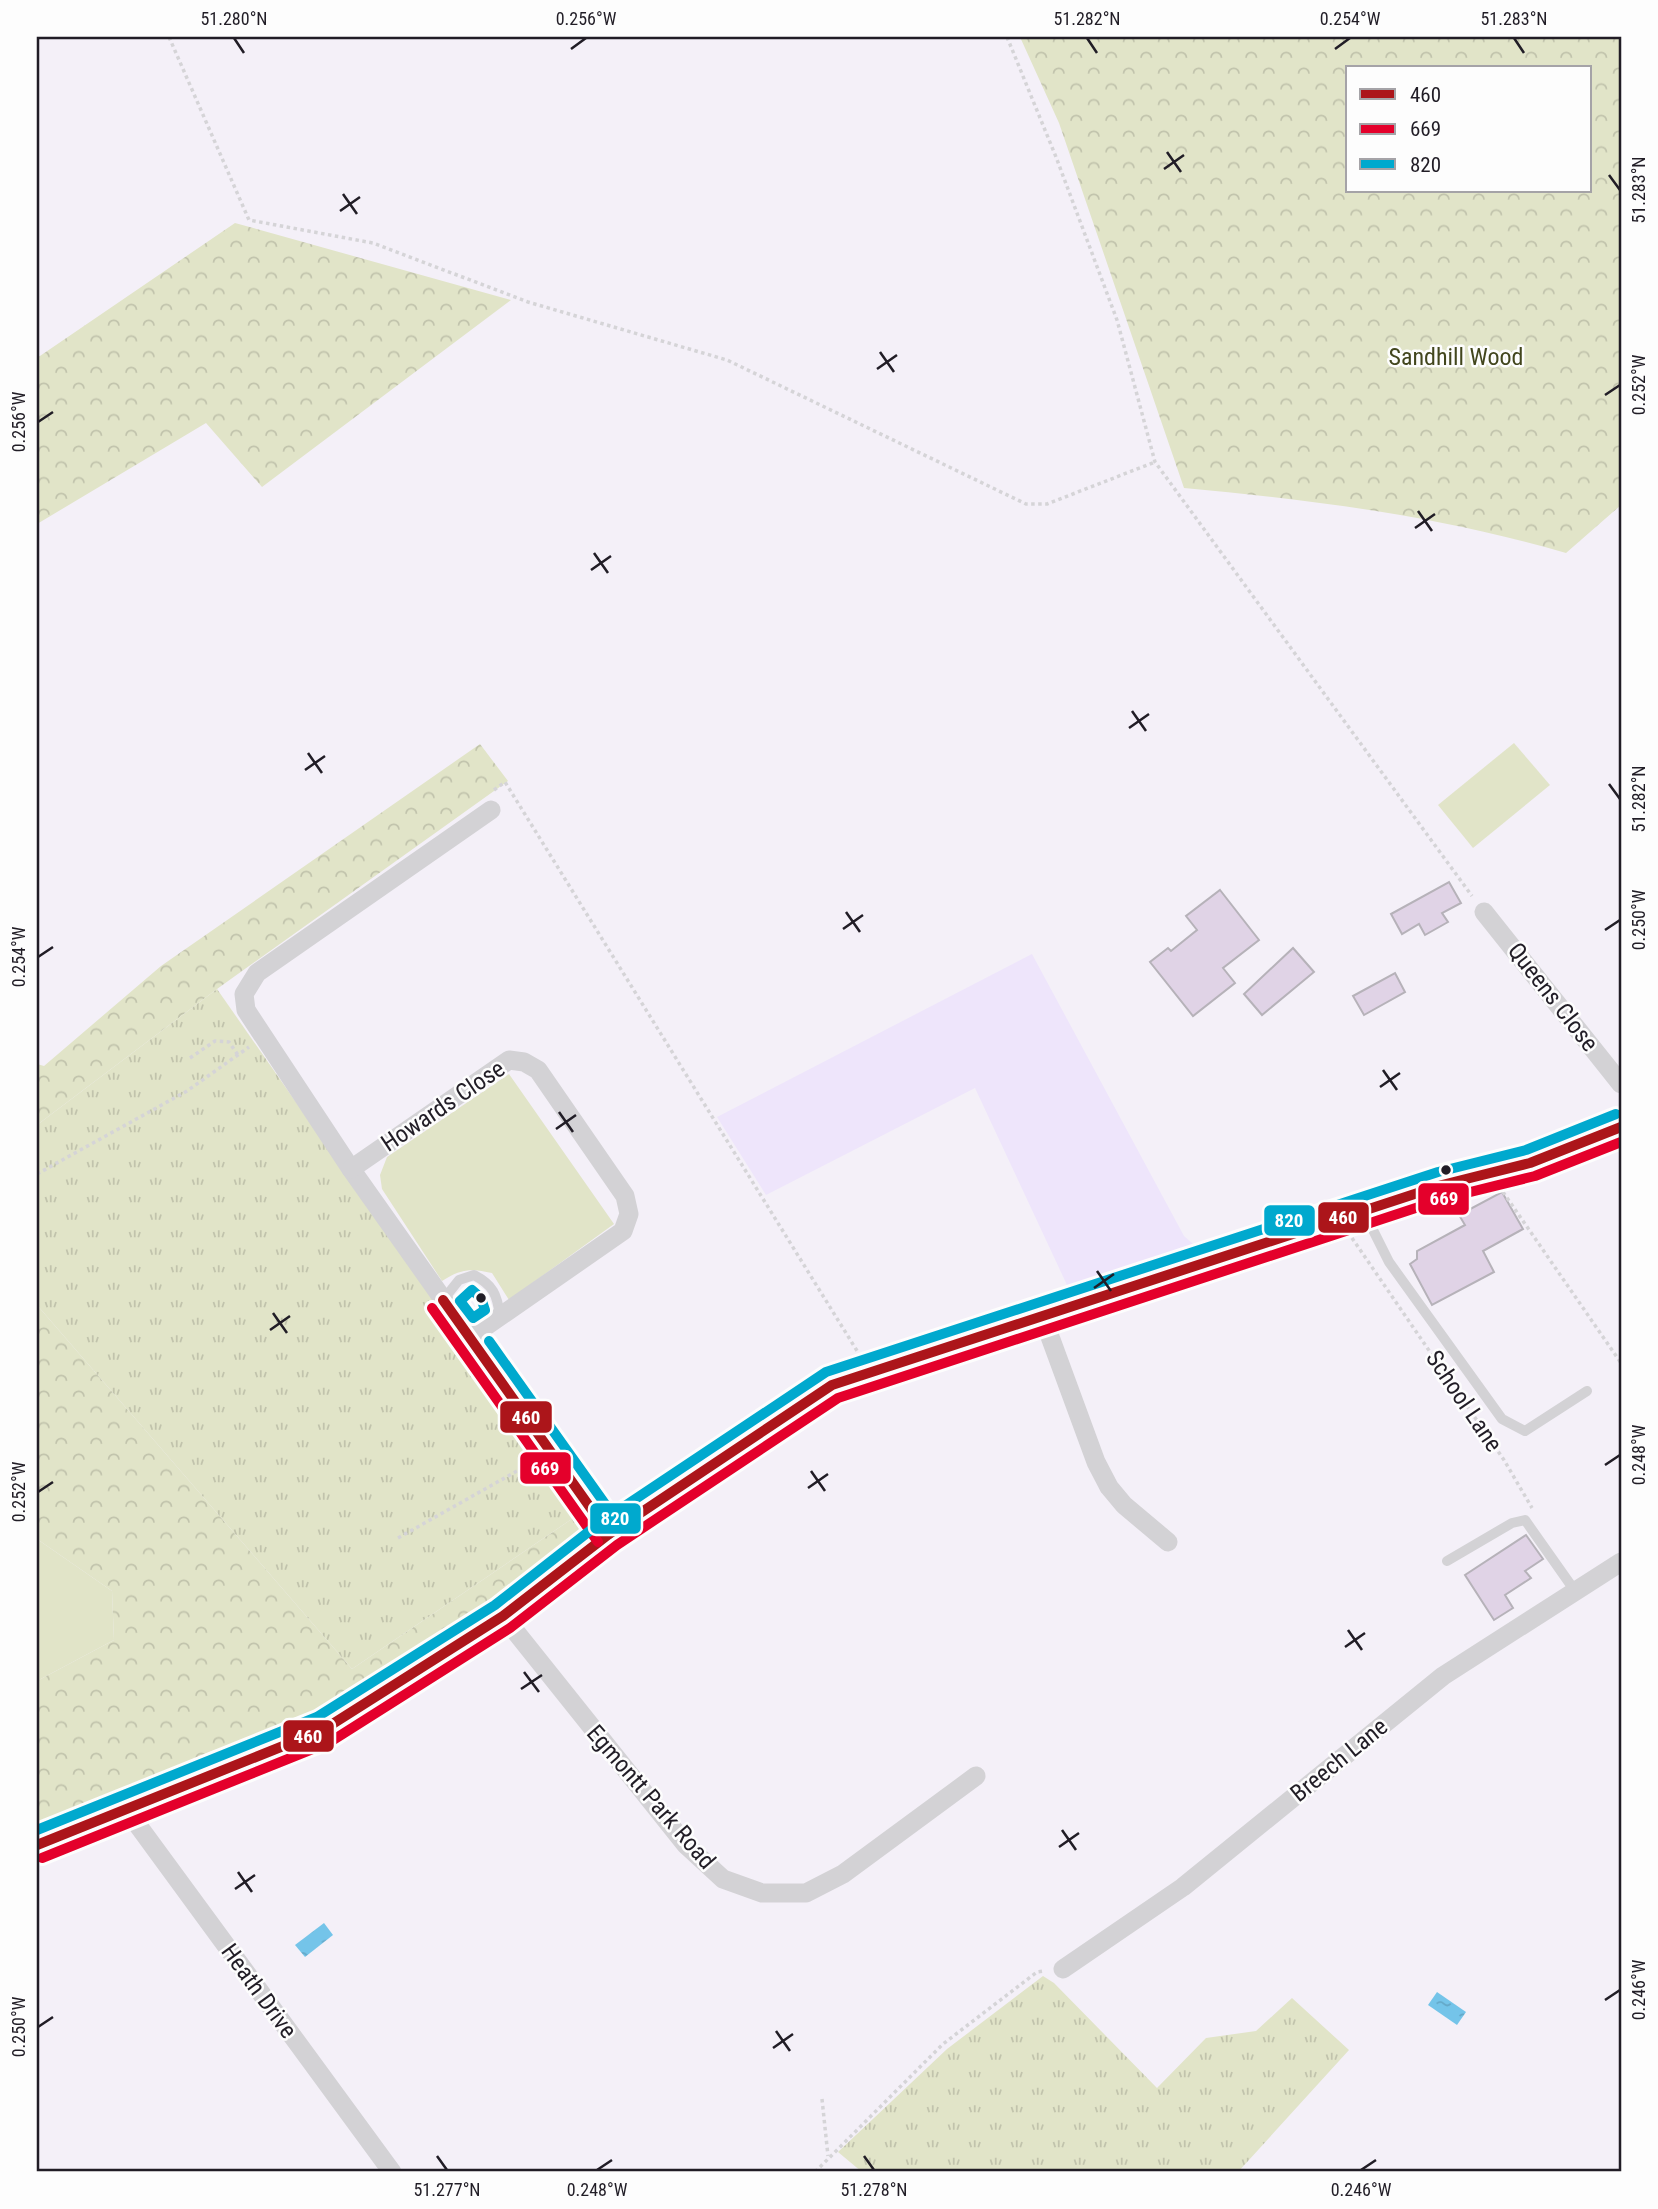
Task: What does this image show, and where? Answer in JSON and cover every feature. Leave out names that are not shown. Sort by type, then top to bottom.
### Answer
[{"type":"main road","points":[[37,1845],[323,1730],[503,1616],[609,1534],[832,1385],[869,1370],[1352,1215],[1531,1163],[1621,1127]]},
{"type":"street","points":[[491,810],[257,973],[244,994],[246,1010],[262,1038],[351,1168],[609,1534]]},
{"type":"street","name":"Queens Close","points":[[1484,912],[1621,1084]]},
{"type":"street","name":"Howards Close","points":[[351,1168],[509,1060],[524,1062],[538,1070],[625,1196],[629,1214],[623,1231],[469,1338]]},
{"type":"street","points":[[1042,1315],[1096,1462],[1109,1487],[1124,1505],[1168,1542]]},
{"type":"street","name":"Breech Lane","points":[[1063,1969],[1183,1887],[1443,1676],[1621,1562]]},
{"type":"street","name":"Egmontt Park Road","points":[[503,1616],[686,1844],[723,1880],[762,1893],[806,1893],[843,1874],[976,1776]]},
{"type":"street","name":"Heath Drive","points":[[126,1809],[392,2172]]},
{"type":"lane","points":[[1352,1215],[1503,1419],[1525,1431],[1587,1391]]},
{"type":"lane","points":[[443,1300],[459,1280],[474,1275],[489,1282],[497,1294],[500,1316]]},
{"type":"lane","points":[[1447,1561],[1512,1523],[1525,1520],[1575,1591]]},
{"type":"path","points":[[169,37],[249,220],[373,243],[528,302],[727,360],[1026,504],[1047,504],[1155,462]]},
{"type":"path","points":[[1007,37],[1056,157],[1117,320],[1155,462],[1484,912]]},
{"type":"path","points":[[491,810],[485,796],[505,782],[869,1370]]},
{"type":"path","points":[[37,1174],[187,1091],[262,1038]]},
{"type":"path","points":[[190,1058],[215,1041],[229,1042],[239,1055]]},
{"type":"path","points":[[1487,1174],[1621,1363]]},
{"type":"path","name":"School Lane","points":[[1352,1215],[1537,1516]]},
{"type":"path","points":[[398,1538],[550,1453]]},
{"type":"path","points":[[814,2172],[943,2044],[1037,1972],[1063,1969]]},
{"type":"path","points":[[822,2099],[828,2156]]},
{"type":"shaded area","points":[[1032,954],[1184,1236],[1207,1256],[1074,1300],[975,1088],[766,1195],[717,1117]]},
{"type":"green space","name":"Sandhill Wood","points":[[1020,37],[1621,37],[1621,505],[1566,553],[1424,519],[1281,498],[1184,488],[1059,123]]},
{"type":"green space","points":[[235,223],[511,300],[262,487],[206,423],[37,524],[37,358]]},
{"type":"green space","points":[[1514,743],[1550,785],[1473,848],[1438,805]]},
{"type":"green space","points":[[480,744],[508,781],[217,989],[37,1125],[37,1064],[44,1066],[161,966]]},
{"type":"green space","points":[[217,989],[582,1512],[352,1669],[37,1305],[37,1125]]},
{"type":"green space","points":[[509,1074],[614,1224],[509,1300],[492,1273],[466,1271],[442,1281],[382,1189],[380,1175],[387,1157]]},
{"type":"green space","points":[[37,1305],[352,1669],[582,1512],[592,1528],[498,1600],[315,1718],[212,1751],[37,1824],[37,1681],[114,1640],[112,1591],[37,1539]]},
{"type":"green space","points":[[37,1539],[112,1591],[114,1640],[37,1681]]},
{"type":"green space","points":[[1043,1976],[1054,1983],[1157,2088],[1206,2038],[1256,2031],[1292,1998],[1349,2050],[1238,2172],[862,2172],[838,2152],[947,2049]]},
{"type":"water","points":[[324,1923],[333,1935],[305,1957],[295,1945]]},
{"type":"water","points":[[1437,1992],[1466,2012],[1457,2025],[1428,2005]]},
{"type":"building","points":[[1449,882],[1461,903],[1442,913],[1448,922],[1425,935],[1419,924],[1402,934],[1391,914]]},
{"type":"building","points":[[1220,890],[1259,940],[1223,968],[1235,983],[1193,1016],[1150,962],[1168,948],[1171,951],[1197,930],[1186,916]]},
{"type":"building","points":[[1293,948],[1314,972],[1262,1015],[1244,994]]},
{"type":"building","points":[[1395,973],[1405,992],[1364,1015],[1353,996]]},
{"type":"building","points":[[1502,1192],[1523,1229],[1483,1251],[1494,1272],[1432,1305],[1410,1264],[1417,1259],[1417,1251],[1465,1225],[1459,1215]]},
{"type":"building","points":[[1526,1535],[1543,1559],[1525,1571],[1531,1578],[1505,1595],[1513,1608],[1494,1620],[1465,1575]]},
{"type":"transit line","name":"820","points":[[37,1830],[317,1717],[495,1605],[601,1522],[826,1372],[1438,1172],[1526,1150],[1616,1114]]},
{"type":"transit line","name":"460","points":[[37,1845],[323,1730],[503,1616],[609,1534],[832,1385],[1442,1185],[1530,1163],[1621,1127]]},
{"type":"transit line","name":"669","points":[[42,1858],[330,1742],[510,1628],[617,1545],[838,1398],[1446,1198],[1535,1176],[1621,1142]]},
{"type":"transit line","name":"820","points":[[472,1290],[481,1298],[485,1310],[473,1318],[460,1301],[472,1290]]},
{"type":"transit line","name":"460","points":[[443,1300],[609,1534]]},
{"type":"transit line","name":"669","points":[[432,1308],[598,1542]]},
{"type":"transit line","name":"820","points":[[489,1341],[620,1525]]}]
